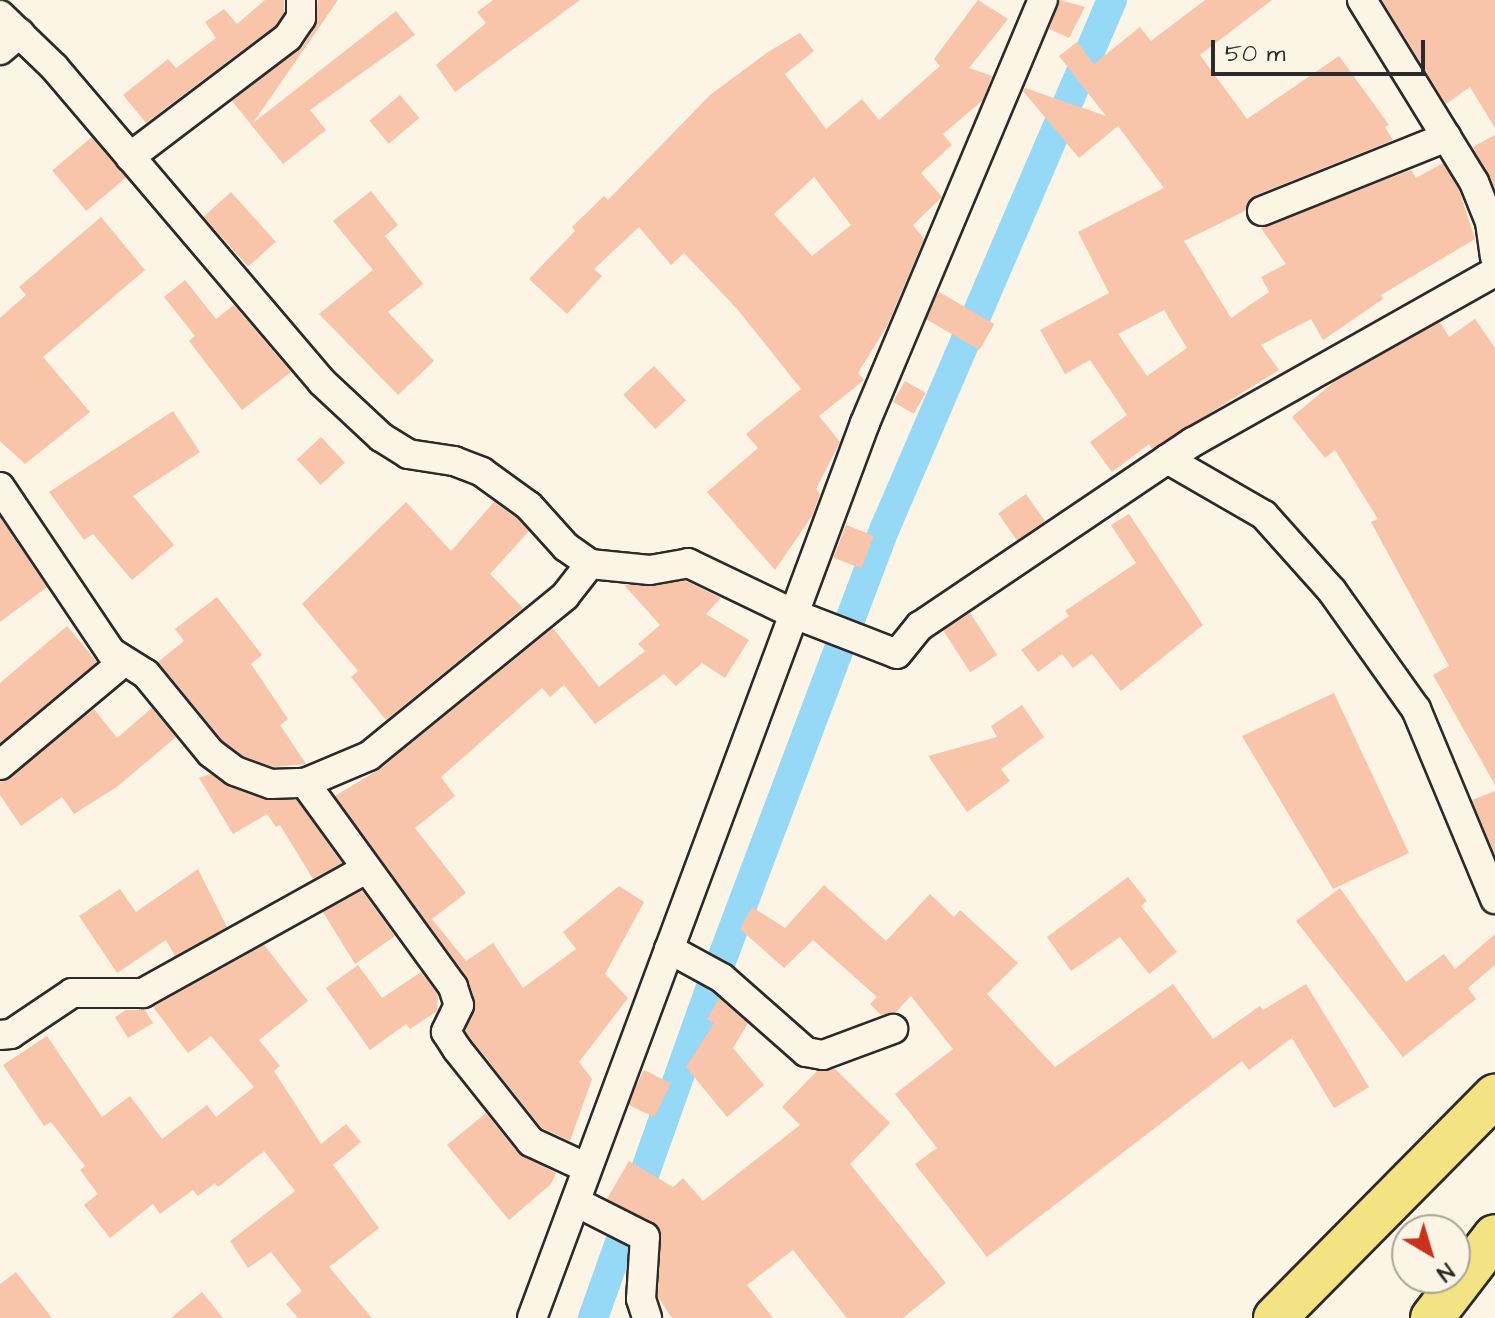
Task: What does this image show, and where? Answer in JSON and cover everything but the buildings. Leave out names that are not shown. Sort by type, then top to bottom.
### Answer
[{"type":"highway","points":[[1275,1318],[1495,1096]]},
{"type":"highway","points":[[1432,1318],[1495,1236]]},
{"type":"street","points":[[130,157],[288,37],[301,18],[301,0]]},
{"type":"street","points":[[532,1318],[576,1202],[585,1167],[669,949],[806,619],[865,423],[1043,0]]},
{"type":"street","points":[[1362,0],[1447,137],[1490,222],[1495,257]]},
{"type":"street","points":[[7,33],[130,157],[322,382],[381,437],[408,454],[454,461],[482,472],[529,506],[566,547],[590,564],[650,570],[688,563],[806,619],[897,654],[920,626],[1167,459],[1249,407],[1495,272]]},
{"type":"street","points":[[1262,211],[1447,137]]},
{"type":"street","points":[[1167,459],[1264,515],[1332,591],[1416,709],[1495,899]]},
{"type":"street","points":[[0,487],[122,663],[146,674],[184,726],[235,771],[271,784],[305,783],[358,762],[400,733],[565,596],[590,564]]},
{"type":"street","points":[[0,765],[122,663]]},
{"type":"street","points":[[305,783],[364,870],[453,987],[459,1005],[446,1032],[457,1049],[531,1142],[585,1167]]},
{"type":"street","points":[[0,1035],[11,1034],[72,993],[143,993],[364,870]]},
{"type":"street","points":[[669,949],[722,978],[806,1052],[823,1055],[893,1029]]},
{"type":"street","points":[[576,1202],[645,1237],[641,1299],[647,1318]]},
{"type":"waterway","points":[[593,1318],[709,993],[885,528],[1112,0]]}]
